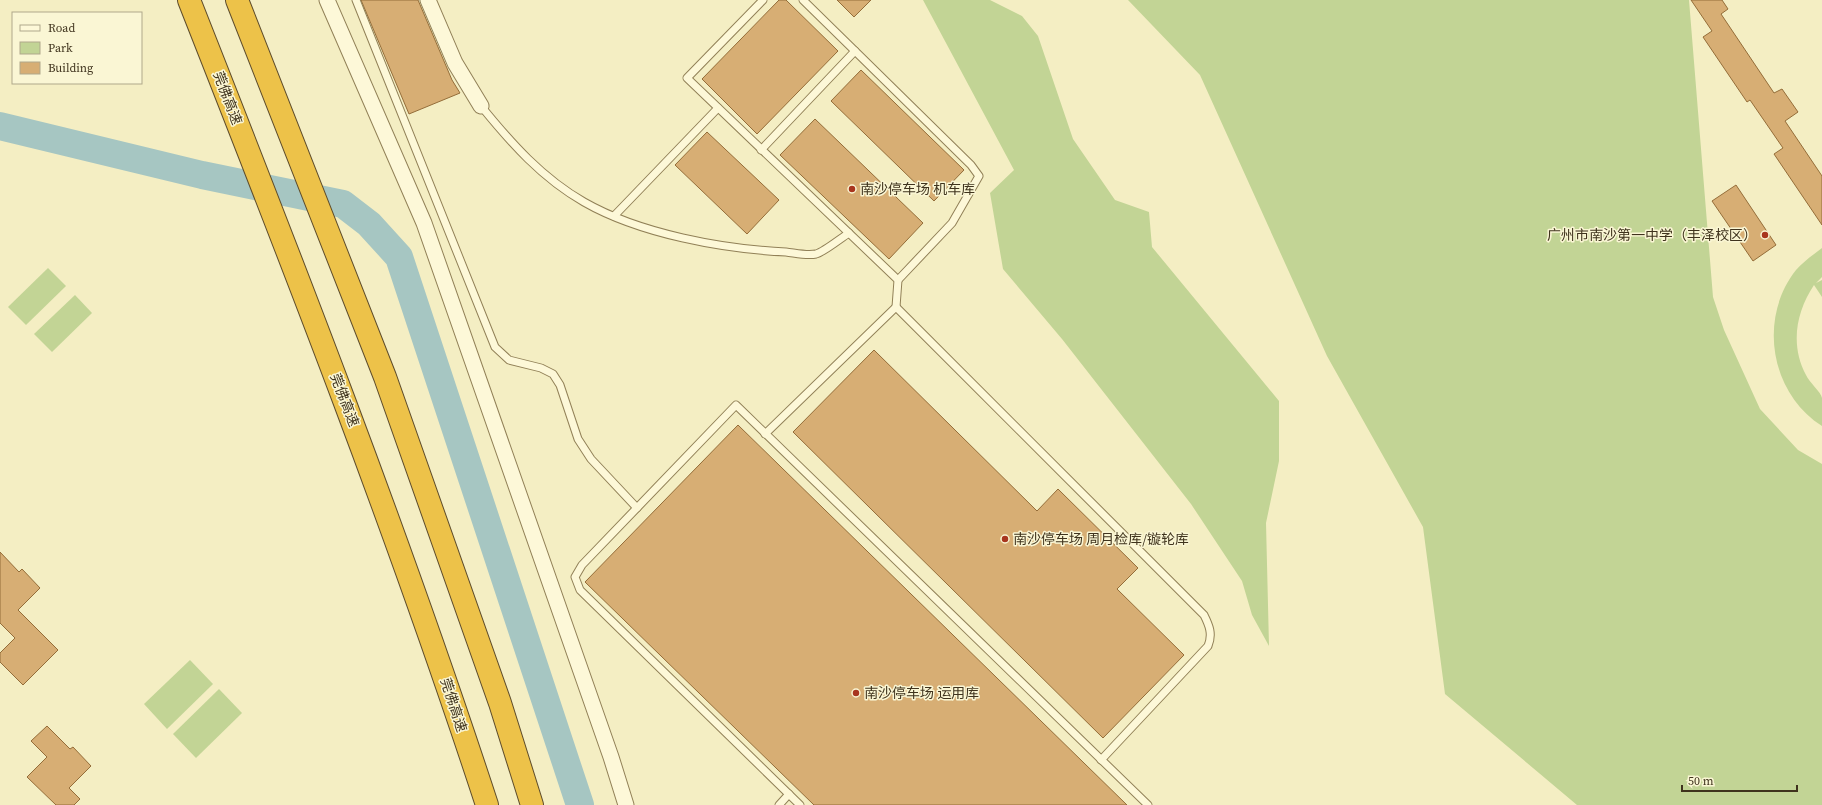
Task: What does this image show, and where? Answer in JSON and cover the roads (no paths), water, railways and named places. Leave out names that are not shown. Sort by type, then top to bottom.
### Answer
[{"type":"highway","name":"莞佛高速","points":[[189,0],[350,412],[444,675],[486,805]]},
{"type":"highway","points":[[237,0],[385,377],[500,703],[532,805]]},
{"type":"street","points":[[327,0],[424,223],[611,757],[626,805]]},
{"type":"street","points":[[428,0],[455,63],[481,106]]},
{"type":"lane","points":[[356,0],[495,347],[509,360],[540,368],[553,374],[560,385],[578,439],[590,459],[637,508]]},
{"type":"lane","points":[[763,0],[687,78],[898,280]]},
{"type":"lane","points":[[766,434],[896,306],[898,280],[952,223],[979,176],[972,165],[803,0]]},
{"type":"lane","points":[[761,150],[855,51]]},
{"type":"lane","points":[[481,106],[508,139],[537,167],[584,202],[614,216],[668,234],[751,250],[816,254],[849,233]]},
{"type":"lane","points":[[614,216],[718,108]]},
{"type":"lane","points":[[896,306],[1204,615],[1210,628],[1210,641],[1208,646],[1101,760]]},
{"type":"lane","points":[[800,805],[580,590],[575,577],[582,565],[736,406],[1148,805]]},
{"type":"lane","points":[[779,805],[789,794]]},
{"type":"waterway","points":[[0,126],[202,175],[343,204],[369,224],[399,257],[580,805]]},
{"type":"place","name":"南沙停车场 机车库","points":[[852,189]]},
{"type":"place","name":"广州市南沙第一中学（丰泽校区）","points":[[1765,235]]},
{"type":"place","name":"南沙停车场 周月检库/镟轮库","points":[[1005,539]]},
{"type":"place","name":"南沙停车场 运用库","points":[[856,693]]}]
